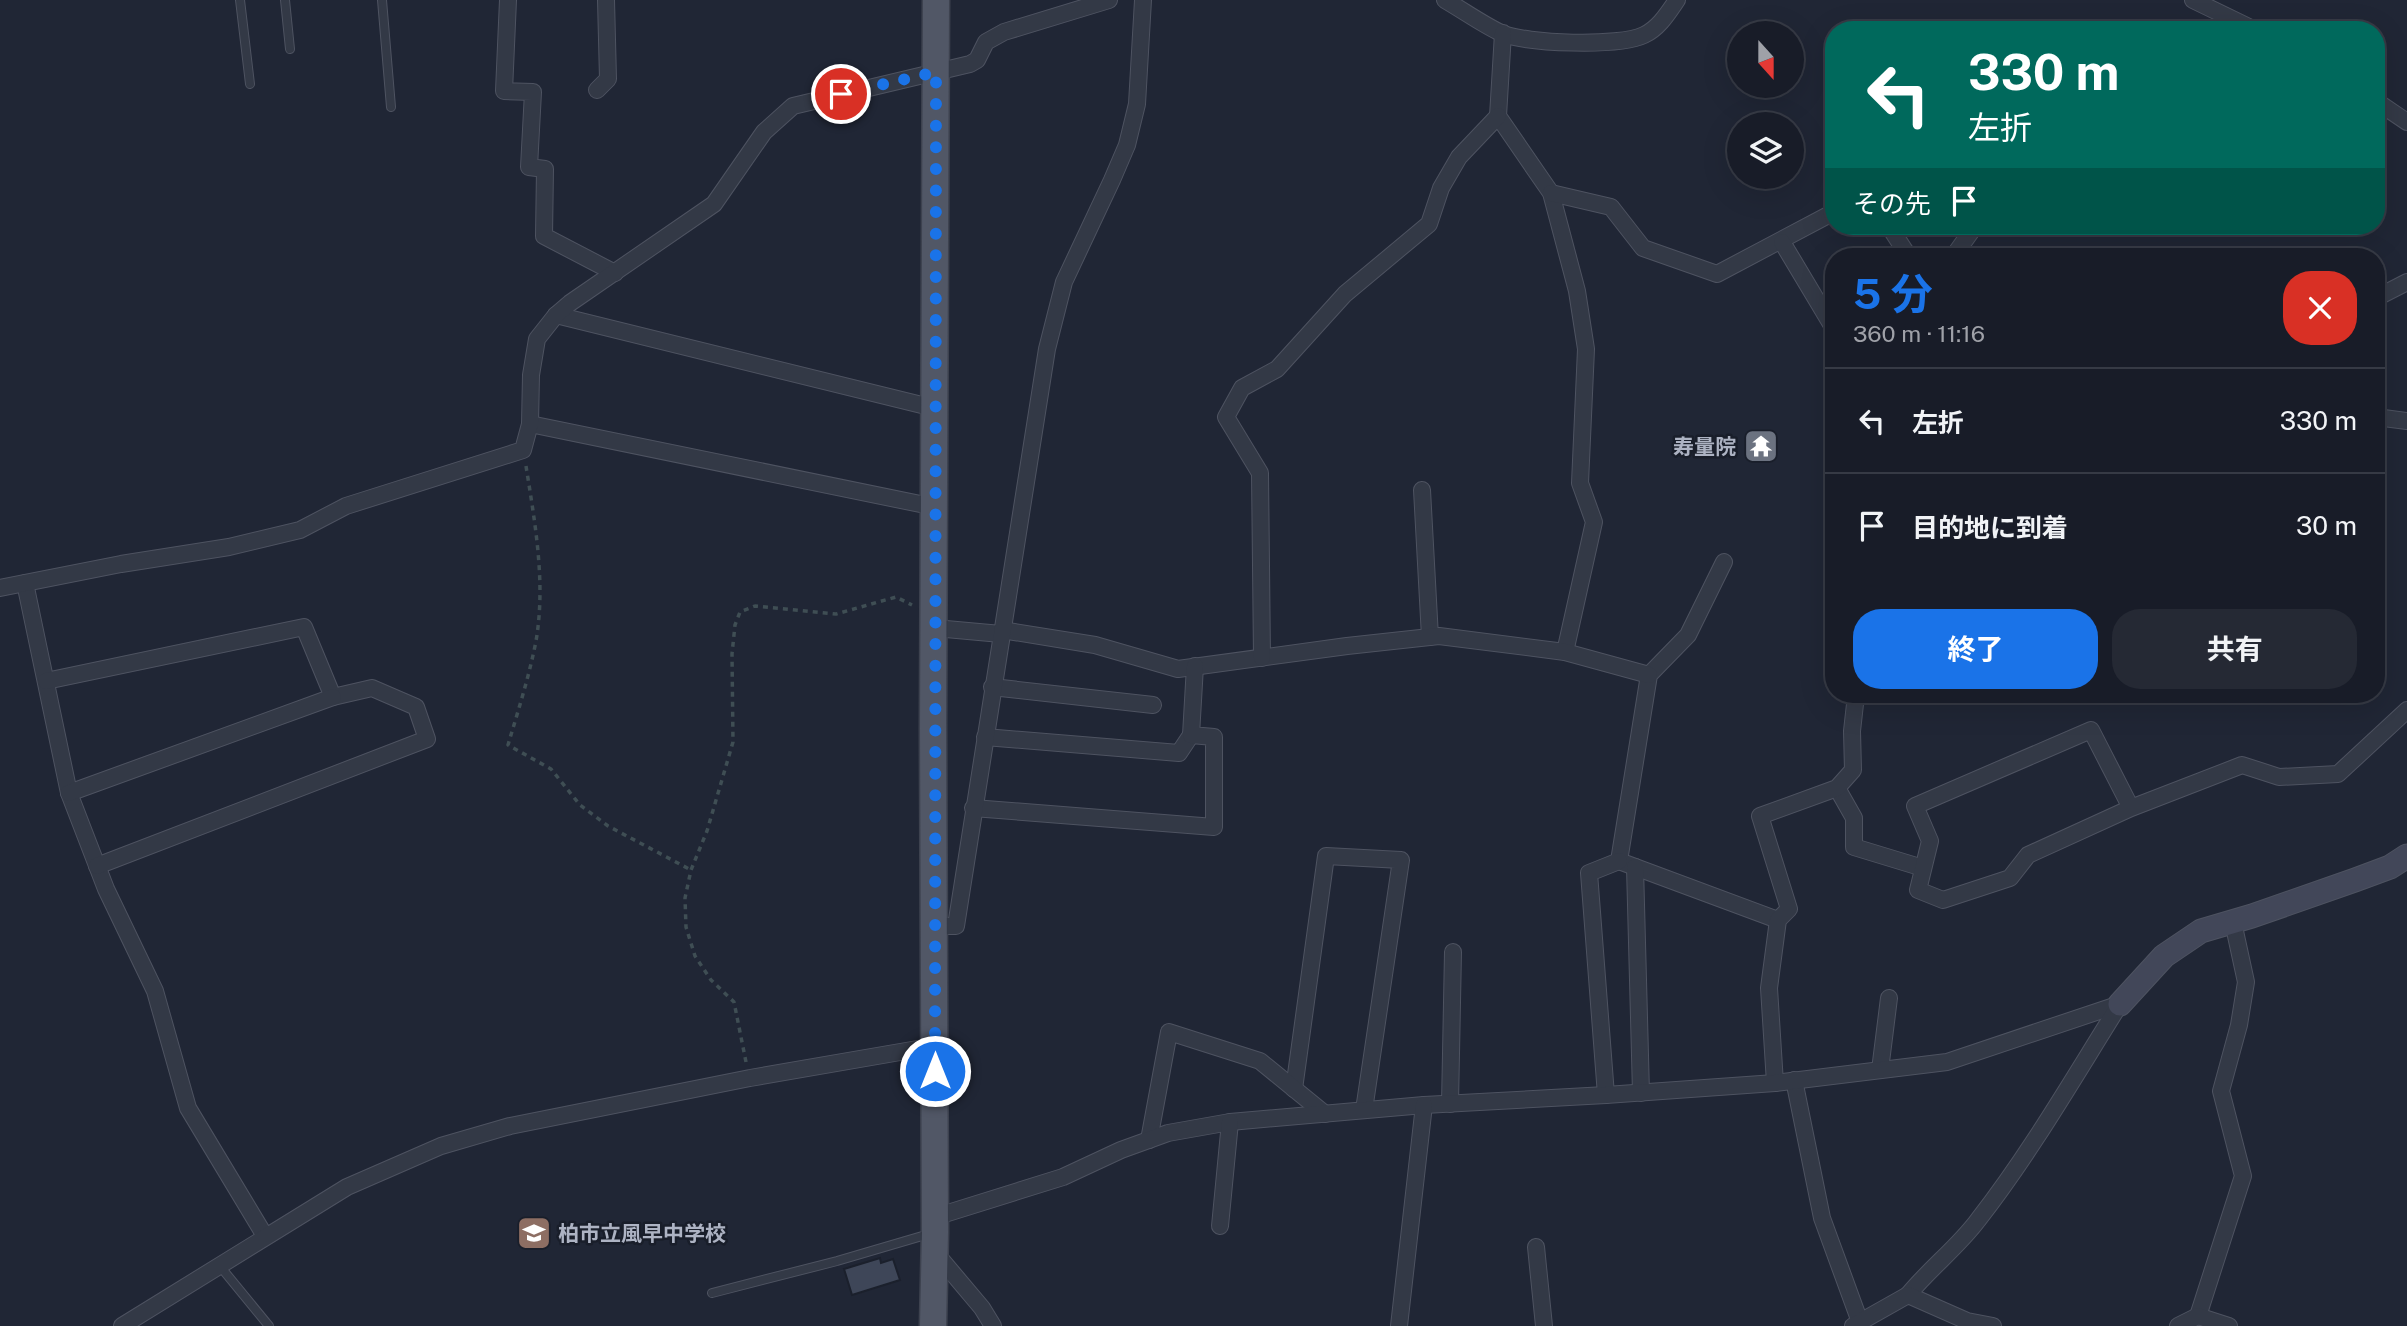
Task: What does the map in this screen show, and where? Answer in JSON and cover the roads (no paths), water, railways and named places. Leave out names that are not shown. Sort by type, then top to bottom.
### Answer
[{"type":"main road","points":[[933,1326],[936,0]]},
{"type":"street","points":[[508,0],[504,91],[533,92],[529,167],[545,169],[544,236],[615,273]]},
{"type":"street","points":[[597,90],[608,79],[606,0]]},
{"type":"street","points":[[0,588],[121,564],[229,547],[300,530],[346,506],[523,450],[530,424],[531,375],[537,340],[556,315],[714,204],[764,132],[793,106],[976,61],[986,41],[1004,32],[1108,0]]},
{"type":"street","points":[[934,926],[956,926],[1047,349],[1063,282],[1127,145],[1137,104],[1143,0]]},
{"type":"street","points":[[1445,0],[1503,33],[1563,42],[1619,43],[1645,34],[1665,18],[1677,0]]},
{"type":"street","points":[[2193,0],[2236,21]]},
{"type":"street","points":[[1503,33],[1498,116],[1551,193],[1577,290],[1586,349],[1580,483],[1594,522],[1565,652]]},
{"type":"street","points":[[2385,107],[2407,122]]},
{"type":"street","points":[[1262,658],[1260,473],[1226,417],[1242,388],[1277,369],[1345,294],[1429,224],[1441,188],[1460,157],[1498,116]]},
{"type":"street","points":[[1551,193],[1611,207],[1643,248],[1717,274],[1825,217]]},
{"type":"street","points":[[1782,242],[1825,313]]},
{"type":"street","points":[[2385,293],[2407,282]]},
{"type":"street","points":[[556,315],[934,408]]},
{"type":"street","points":[[2385,418],[2407,421]]},
{"type":"street","points":[[530,424],[935,507]]},
{"type":"street","points":[[1422,490],[1430,637]]},
{"type":"street","points":[[1619,861],[1649,675],[1688,635],[1724,562]]},
{"type":"street","points":[[25,583],[69,793],[97,866],[155,990],[188,1108],[265,1236]]},
{"type":"street","points":[[935,622],[1095,645],[1178,668],[1430,637],[1490,641],[1565,652],[1649,675]]},
{"type":"street","points":[[46,681],[304,627],[333,697]]},
{"type":"street","points":[[985,737],[1179,753],[1191,735],[1195,666]]},
{"type":"street","points":[[992,687],[1153,705]]},
{"type":"street","points":[[69,793],[333,697],[372,688],[416,707],[427,739],[97,866]]},
{"type":"street","points":[[1775,1083],[1769,988],[1779,920],[1789,909],[1760,816],[1837,788],[1853,770],[1852,731],[1855,703]]},
{"type":"street","points":[[2131,808],[2091,730],[1915,806],[1930,841],[1918,890],[1943,900],[2010,878],[2028,855],[2131,808],[2242,765],[2279,777],[2339,774],[2407,710]]},
{"type":"street","points":[[974,808],[1214,827],[1214,737],[1191,735]]},
{"type":"street","points":[[1837,788],[1854,818],[1854,847],[1923,868]]},
{"type":"street","points":[[1294,1089],[1326,856],[1401,860],[1364,1110]]},
{"type":"street","points":[[1794,1080],[1822,1218],[1856,1324],[1909,1295],[1923,1276],[1976,1223],[2016,1169],[2120,1004],[2164,956],[2201,931],[2390,867],[2407,856]]},
{"type":"street","points":[[1606,1096],[1589,873],[1619,861],[1779,920]]},
{"type":"street","points":[[1635,867],[1641,1093]]},
{"type":"street","points":[[2178,1326],[2198,1316],[2243,1176],[2221,1091],[2239,1026],[2246,982],[2233,922]]},
{"type":"street","points":[[1450,1104],[1453,952]]},
{"type":"street","points":[[1880,1070],[1889,998]]},
{"type":"street","points":[[993,1326],[935,1233],[1168,1133],[1230,1122],[1424,1105],[1606,1096],[1775,1083],[1947,1062],[2120,1004]]},
{"type":"street","points":[[1149,1139],[1169,1032],[1260,1061],[1325,1114]]},
{"type":"street","points":[[122,1326],[347,1187],[441,1146],[510,1126],[750,1078],[934,1046]]},
{"type":"street","points":[[1399,1326],[1424,1105]]},
{"type":"street","points":[[1220,1226],[1230,1122]]},
{"type":"street","points":[[1536,1248],[1544,1326]]},
{"type":"street","points":[[1909,1295],[1967,1321],[1993,1326]]},
{"type":"street","points":[[2198,1316],[2224,1325]]},
{"type":"lane","points":[[240,0],[250,84]]},
{"type":"lane","points":[[285,0],[290,49]]},
{"type":"lane","points":[[382,0],[391,107]]},
{"type":"lane","points":[[712,1293],[935,1233]]},
{"type":"lane","points":[[219,1265],[269,1326]]},
{"type":"place","name":"寿量院","points":[[1761,446]]},
{"type":"place","name":"柏市立風早中学校","points":[[534,1233]]}]
